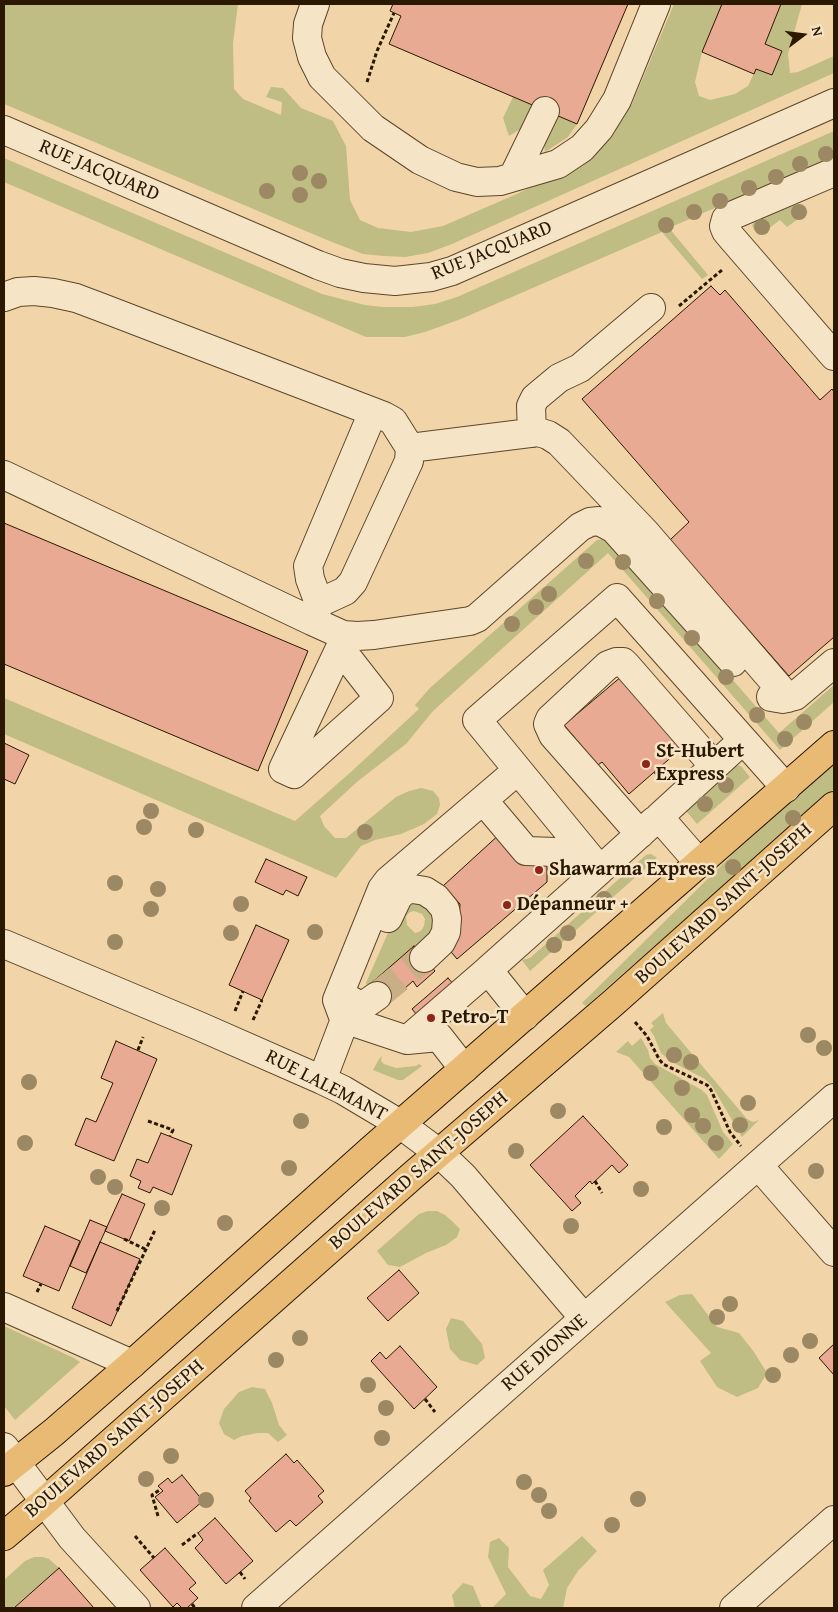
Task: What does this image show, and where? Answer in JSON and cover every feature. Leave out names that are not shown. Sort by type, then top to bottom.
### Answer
[{"type":"main road","points":[[8,1460],[132,1364],[400,1124],[834,745]]},
{"type":"main road","name":"BOULEVARD SAINT-JOSEPH","points":[[4,1536],[439,1153],[614,1002],[834,806]]},
{"type":"street","points":[[315,4],[308,24],[308,38],[312,58],[322,77],[373,128],[420,160],[456,177],[477,182],[500,181],[558,164],[582,148],[599,129],[616,100],[656,4]]},
{"type":"street","name":"RUE JACQUARD","points":[[4,130],[318,265],[340,273],[364,278],[395,281],[413,280],[452,271],[834,102]]},
{"type":"street","points":[[513,177],[545,111]]},
{"type":"street","points":[[834,172],[731,216],[726,219],[724,226],[731,238],[834,356]]},
{"type":"street","points":[[4,297],[18,292],[34,291],[76,298],[394,421],[410,448],[409,461],[353,582],[345,591],[316,612]]},
{"type":"street","points":[[532,432],[531,406],[536,398],[559,378],[580,368],[651,308]]},
{"type":"street","points":[[316,612],[308,566],[373,412]]},
{"type":"street","points":[[410,448],[532,432],[548,434],[571,454],[645,532],[788,698]]},
{"type":"street","points":[[4,475],[316,612],[342,642],[374,635],[457,624],[477,618],[580,527],[600,521],[614,529],[752,683],[774,698],[795,696],[834,662]]},
{"type":"street","points":[[593,862],[477,720],[617,598],[786,788]]},
{"type":"street","points":[[647,630],[626,650],[623,654],[623,662],[714,766]]},
{"type":"street","points":[[623,662],[608,665],[550,719],[548,724],[553,735],[650,826],[699,863]]},
{"type":"street","points":[[407,1040],[488,970],[593,862],[650,826],[743,740]]},
{"type":"street","points":[[344,1019],[337,1000],[382,889],[388,881],[518,770]]},
{"type":"street","points":[[483,800],[526,851],[593,862]]},
{"type":"street","points":[[322,1080],[344,1019],[398,897],[404,890],[413,889],[426,892],[436,898],[446,914],[446,932],[440,942],[424,958]]},
{"type":"street","name":"RUE LALEMANT","points":[[4,944],[322,1080],[351,1094],[400,1124],[439,1153],[463,1176],[584,1318]]},
{"type":"street","points":[[488,970],[525,1016]]},
{"type":"street","points":[[344,1019],[377,996]]},
{"type":"street","points":[[344,1019],[407,1040],[439,1037],[464,1069]]},
{"type":"street","name":"RUE DIONNE","points":[[256,1608],[834,1098]]},
{"type":"street","points":[[758,1165],[834,1252]]},
{"type":"street","points":[[4,1307],[132,1364]]},
{"type":"street","points":[[8,1460],[72,1538],[136,1608]]},
{"type":"street","points":[[734,1608],[834,1520]]},
{"type":"path","points":[[377,51],[394,13]]},
{"type":"path","points":[[651,308],[667,295],[678,307],[711,279]]},
{"type":"path","points":[[233,1014],[244,991]]},
{"type":"path","points":[[252,1022],[262,1000]]},
{"type":"path","points":[[635,1022],[647,1036],[663,1064],[707,1086],[711,1090],[730,1132],[739,1144]]},
{"type":"path","points":[[138,1050],[143,1037]]},
{"type":"path","points":[[148,1121],[172,1130],[170,1136]]},
{"type":"path","points":[[595,1181],[602,1193]]},
{"type":"path","points":[[117,1311],[155,1230]]},
{"type":"path","points":[[124,1239],[145,1249]]},
{"type":"path","points":[[425,1399],[435,1412]]},
{"type":"path","points":[[158,1516],[152,1495],[161,1489]]},
{"type":"path","points":[[182,1545],[198,1533]]},
{"type":"path","points":[[135,1536],[154,1558]]},
{"type":"path","points":[[240,1572],[245,1579]]},
{"type":"path","points":[[192,1604],[196,1608]]},
{"type":"shaded area","points":[[4,4],[238,4],[233,43],[234,89],[243,99],[281,115],[282,102],[266,97],[271,87],[283,88],[301,108],[333,121],[346,146],[350,200],[360,220],[378,228],[411,232],[443,226],[519,193],[594,157],[632,104],[674,4],[722,4],[702,52],[695,82],[699,96],[710,100],[735,94],[748,86],[756,69],[772,75],[782,51],[765,44],[781,4],[802,4],[788,54],[790,73],[798,72],[834,56],[834,73],[452,244],[428,253],[405,257],[384,256],[363,254],[327,240],[4,104]]},
{"type":"shaded area","points":[[513,97],[535,106],[522,128],[509,136],[503,118]]},
{"type":"shaded area","points":[[553,114],[577,124],[568,137],[545,152],[543,138]]},
{"type":"shaded area","points":[[834,131],[834,148],[831,149],[834,156],[669,228],[708,275],[702,279],[662,232],[461,319],[405,337],[366,337],[4,182],[4,158],[322,294],[365,305],[413,307],[435,304],[457,297]]},
{"type":"shaded area","points":[[798,205],[808,212],[787,227],[780,220],[760,235],[754,230],[752,225],[755,221],[788,206]]},
{"type":"shaded area","points":[[605,539],[612,541],[779,733],[834,685],[834,702],[780,750],[608,553],[433,711],[406,744],[358,781],[320,816],[324,826],[335,838],[346,838],[396,797],[409,791],[421,788],[433,791],[439,798],[440,805],[437,814],[424,824],[401,834],[375,840],[361,846],[336,878],[4,734],[4,698],[295,821],[419,709],[415,705],[430,688],[597,540]]},
{"type":"shaded area","points":[[834,765],[834,789],[586,1006],[582,1003],[735,852]]},
{"type":"shaded area","points":[[732,766],[741,766],[750,777],[697,824],[687,812],[687,808]]},
{"type":"shaded area","points":[[651,854],[657,858],[530,971],[522,960],[530,958],[646,855]]},
{"type":"shaded area","points":[[412,903],[422,904],[429,908],[435,920],[432,935],[368,986],[366,983],[398,910],[404,905]],"holes":[[[414,911],[422,914],[425,919],[424,926],[421,931],[415,933],[407,925],[406,916]]]},
{"type":"shaded area","points":[[663,1013],[666,1023],[747,1119],[753,1122],[759,1120],[742,1137],[712,1086],[705,1079],[670,1061],[661,1053],[650,1030],[654,1026],[651,1023]]},
{"type":"shaded area","points":[[641,1038],[650,1058],[655,1064],[702,1090],[707,1095],[723,1132],[733,1144],[719,1159],[629,1057],[616,1052],[628,1041],[632,1046]]},
{"type":"shaded area","points":[[382,1056],[381,1061],[384,1064],[396,1068],[419,1064],[422,1066],[403,1080],[398,1080],[373,1070]]},
{"type":"shaded area","points":[[437,1211],[453,1222],[460,1229],[457,1237],[446,1245],[400,1267],[388,1265],[377,1251],[419,1214]]},
{"type":"shaded area","points":[[692,1294],[717,1327],[739,1333],[754,1352],[767,1373],[758,1388],[737,1397],[717,1387],[700,1361],[711,1353],[665,1302],[680,1295]]},
{"type":"shaded area","points":[[451,1318],[463,1321],[482,1344],[485,1358],[477,1365],[460,1360],[450,1349],[446,1329]]},
{"type":"shaded area","points":[[4,1326],[80,1362],[15,1420],[4,1406]]},
{"type":"shaded area","points":[[252,1387],[265,1389],[272,1403],[279,1425],[287,1435],[278,1442],[268,1433],[242,1436],[234,1440],[224,1434],[219,1423],[224,1409],[239,1392]]},
{"type":"shaded area","points":[[582,1536],[597,1551],[578,1571],[567,1588],[563,1608],[492,1608],[506,1594],[488,1557],[490,1542],[499,1538],[509,1548],[508,1567],[530,1596],[541,1599],[549,1585],[543,1570]]},
{"type":"shaded area","points":[[34,1557],[49,1559],[59,1568],[14,1608],[4,1608],[4,1580],[25,1561]]},
{"type":"shaded area","points":[[463,1583],[473,1586],[482,1608],[455,1608],[452,1595]]},
{"type":"building","points":[[393,4],[628,4],[577,124],[389,44],[401,16],[390,11]]},
{"type":"building","points":[[722,4],[781,4],[765,44],[782,51],[772,75],[756,69],[754,74],[702,52]]},
{"type":"building","points":[[711,286],[720,295],[725,290],[820,400],[832,389],[834,392],[834,637],[789,676],[670,540],[689,522],[582,399]]},
{"type":"building","points":[[4,523],[308,651],[258,771],[4,664]]},
{"type":"building","points":[[622,676],[683,747],[629,794],[602,762],[598,765],[564,725]]},
{"type":"building","points":[[4,743],[29,755],[15,784],[4,779]]},
{"type":"building","points":[[502,832],[547,858],[547,882],[457,959],[446,946],[458,936],[460,904],[443,886]]},
{"type":"building","points":[[266,859],[307,877],[298,896],[286,890],[283,895],[255,882]]},
{"type":"building","points":[[256,925],[289,940],[262,1000],[229,985]]},
{"type":"building","points":[[414,946],[435,971],[417,987],[413,981],[385,1006],[368,986]]},
{"type":"building","points":[[448,978],[470,1003],[434,1035],[412,1009]]},
{"type":"building","points":[[116,1041],[157,1059],[114,1161],[75,1145],[86,1118],[96,1122],[113,1083],[101,1078]]},
{"type":"building","points":[[583,1116],[628,1165],[619,1173],[612,1165],[592,1184],[590,1181],[575,1196],[581,1203],[572,1211],[530,1165]]},
{"type":"building","points":[[161,1133],[192,1145],[172,1195],[153,1187],[150,1193],[138,1188],[141,1181],[130,1176],[137,1159],[148,1163]]},
{"type":"building","points":[[122,1194],[145,1204],[129,1241],[105,1231]]},
{"type":"building","points":[[90,1220],[107,1227],[86,1273],[70,1266]]},
{"type":"building","points":[[45,1226],[80,1241],[59,1291],[23,1276]]},
{"type":"building","points":[[100,1242],[140,1259],[111,1326],[72,1308]]},
{"type":"building","points":[[399,1270],[419,1293],[388,1321],[367,1298]]},
{"type":"building","points":[[834,1344],[834,1375],[819,1358]]},
{"type":"building","points":[[400,1346],[437,1387],[414,1409],[371,1361],[380,1352],[386,1359]]},
{"type":"building","points":[[286,1454],[294,1463],[297,1460],[324,1491],[318,1496],[323,1502],[296,1526],[290,1520],[276,1532],[249,1501],[251,1498],[245,1491]]},
{"type":"building","points":[[182,1475],[203,1501],[177,1523],[155,1497],[163,1491],[158,1486],[168,1478],[172,1483]]},
{"type":"building","points":[[215,1518],[253,1561],[226,1584],[195,1548],[203,1540],[198,1533]]},
{"type":"building","points":[[165,1548],[196,1583],[189,1589],[198,1598],[187,1608],[182,1608],[177,1603],[173,1607],[140,1570]]},
{"type":"building","points":[[59,1568],[94,1608],[14,1608]]},
{"type":"tunnel","points":[[377,996],[424,958]]},
{"type":"place","name":"St-Hubert Express","points":[[646,764]]},
{"type":"place","name":"Shawarma Express","points":[[539,870]]},
{"type":"place","name":"Dépanneur +","points":[[507,905]]},
{"type":"place","name":"Petro-T","points":[[431,1018]]}]
